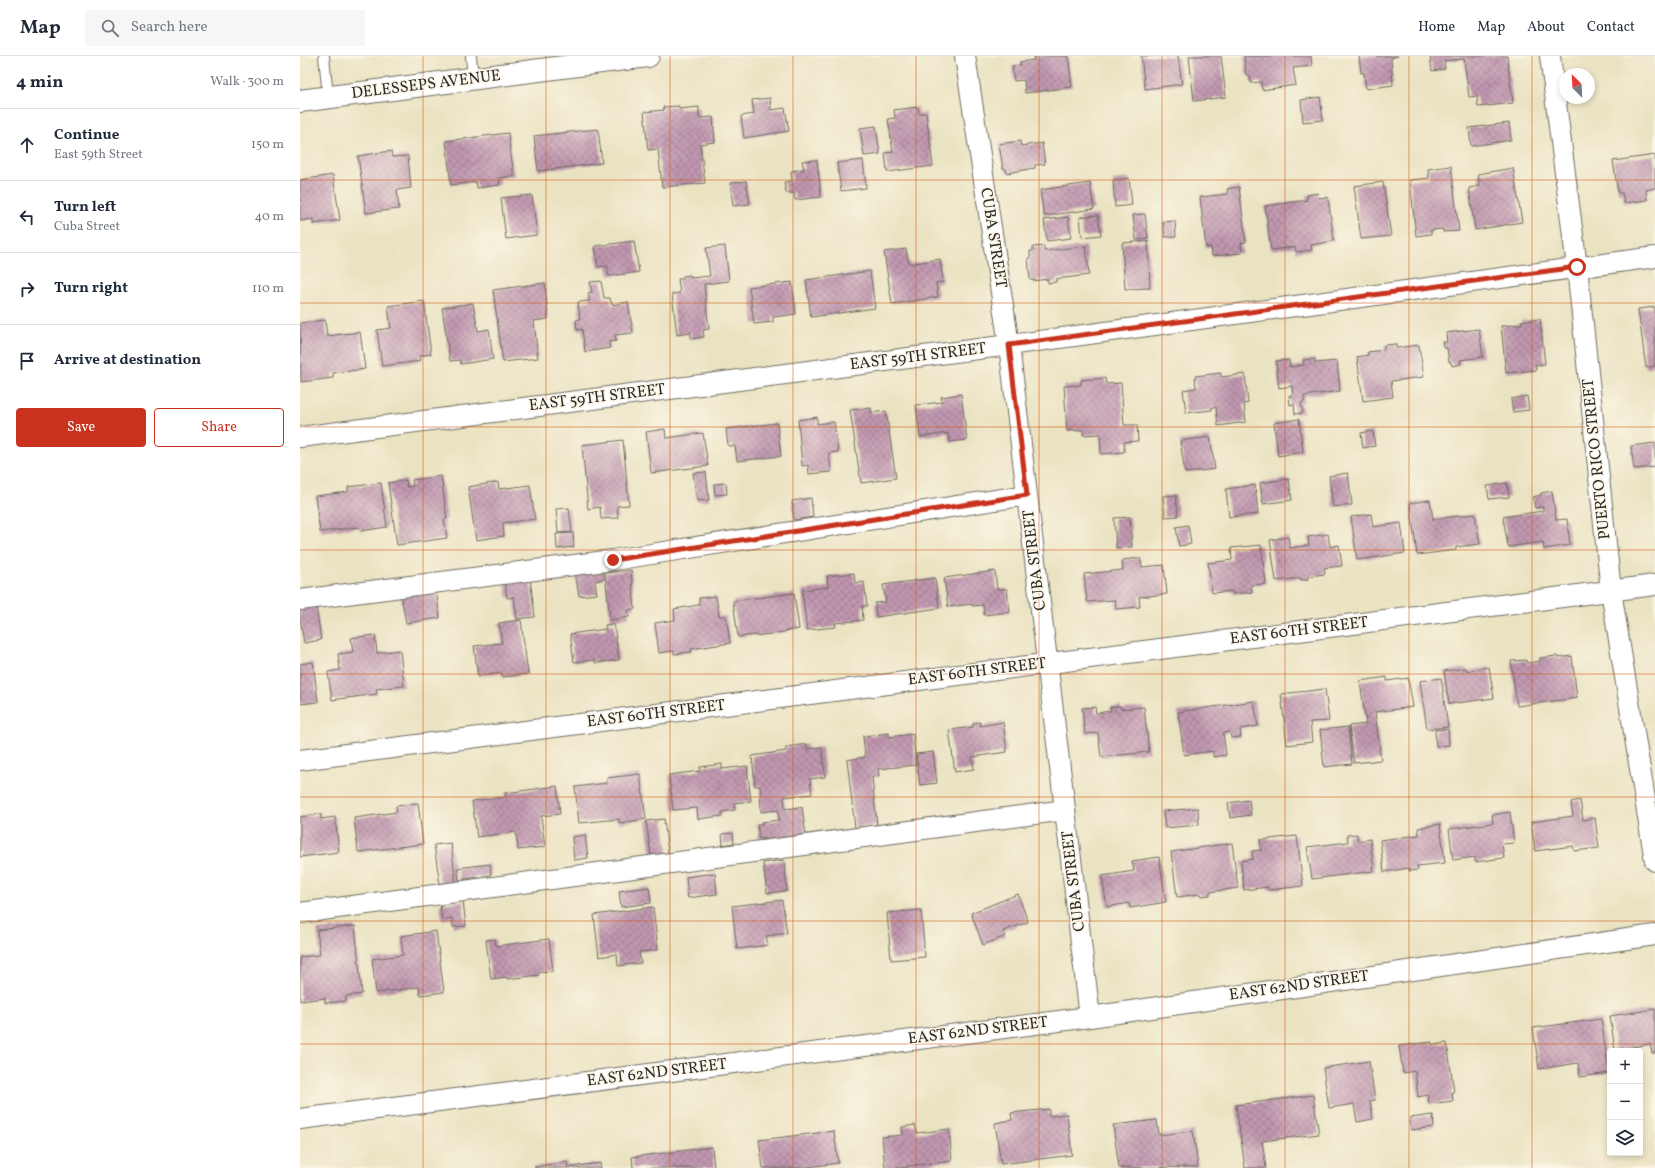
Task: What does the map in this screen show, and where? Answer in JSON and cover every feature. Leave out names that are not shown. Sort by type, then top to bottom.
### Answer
[{"type":"main road","name":"DELESSEPS AVENUE","points":[[300,101],[648,56]]},
{"type":"street","name":"CUBA STREET","points":[[965,56],[1009,345],[1090,1017]]},
{"type":"street","name":"PUERTO RICO STREET","points":[[1550,56],[1577,267],[1611,591],[1655,861]]},
{"type":"street","name":"EAST 59TH STREET","points":[[300,437],[1009,345],[1655,257]]},
{"type":"street","points":[[300,600],[613,560],[1027,495]]},
{"type":"street","name":"EAST 60TH STREET","points":[[300,760],[1655,585]]},
{"type":"street","points":[[300,913],[1065,810]]},
{"type":"street","name":"EAST 62ND STREET","points":[[300,1119],[1090,1017],[1655,935]]},
{"type":"lane","points":[[324,56],[328,97]]},
{"type":"lane","points":[[471,56],[473,78]]},
{"type":"building","points":[[1068,56],[1072,87],[1025,93],[1024,80],[1014,81],[1012,66],[1021,65],[1020,62],[1034,60],[1034,57]]},
{"type":"building","points":[[1141,56],[1178,56],[1182,84],[1145,89]]},
{"type":"building","points":[[1189,56],[1221,56],[1226,97],[1194,101]]},
{"type":"building","points":[[1244,56],[1311,56],[1312,66],[1293,68],[1296,85],[1262,90],[1261,82],[1251,83],[1250,75],[1246,75]]},
{"type":"building","points":[[1359,56],[1398,56],[1391,58],[1393,85],[1366,89],[1364,73],[1361,73]]},
{"type":"building","points":[[1430,56],[1507,56],[1513,103],[1478,107],[1477,96],[1469,97],[1464,59],[1444,61],[1445,69],[1432,71]]},
{"type":"building","points":[[1320,97],[1323,120],[1303,122],[1301,100]]},
{"type":"building","points":[[770,98],[771,110],[785,108],[789,131],[744,138],[741,116],[754,114],[752,100]]},
{"type":"building","points":[[679,106],[679,109],[699,107],[699,118],[713,117],[715,142],[700,144],[705,183],[662,187],[658,149],[648,150],[644,112],[664,110],[663,107]]},
{"type":"building","points":[[918,107],[919,114],[926,113],[933,166],[887,172],[885,153],[893,152],[888,119],[895,118],[894,110]]},
{"type":"building","points":[[1509,123],[1511,140],[1471,146],[1469,128]]},
{"type":"building","points":[[876,126],[880,154],[864,156],[860,128]]},
{"type":"building","points":[[598,129],[602,163],[538,171],[534,136]]},
{"type":"building","points":[[508,133],[514,176],[499,178],[500,185],[477,188],[476,182],[451,185],[446,141]]},
{"type":"building","points":[[1020,141],[1021,146],[1042,143],[1045,164],[1035,165],[1035,168],[1007,173],[1006,169],[1003,169],[999,144]]},
{"type":"building","points":[[391,151],[392,157],[408,156],[411,188],[397,190],[399,209],[366,213],[358,156]]},
{"type":"building","points":[[1655,155],[1655,188],[1646,190],[1647,200],[1624,203],[1622,193],[1618,193],[1613,161]]},
{"type":"building","points":[[817,160],[821,197],[795,200],[794,193],[786,193],[784,182],[792,181],[791,171],[804,169],[802,161]]},
{"type":"building","points":[[863,160],[866,188],[841,191],[837,163]]},
{"type":"building","points":[[1451,166],[1459,231],[1443,232],[1443,229],[1431,230],[1431,234],[1416,236],[1410,180],[1429,178],[1428,169]]},
{"type":"building","points":[[1513,168],[1522,222],[1475,230],[1469,188],[1480,186],[1478,174]]},
{"type":"building","points":[[333,175],[340,220],[313,224],[313,219],[300,221],[300,180]]},
{"type":"building","points":[[1129,178],[1132,205],[1115,207],[1113,180]]},
{"type":"building","points":[[746,181],[750,204],[733,206],[730,183]]},
{"type":"building","points":[[1383,182],[1391,236],[1361,239],[1354,186]]},
{"type":"building","points":[[1090,183],[1094,209],[1044,216],[1040,190]]},
{"type":"building","points":[[1239,187],[1246,242],[1241,243],[1242,253],[1212,256],[1211,247],[1206,248],[1200,197],[1228,194],[1227,189]]},
{"type":"building","points":[[1318,193],[1319,198],[1328,197],[1334,241],[1311,245],[1312,250],[1296,252],[1295,247],[1271,250],[1265,206],[1307,200],[1307,195]]},
{"type":"building","points":[[532,195],[537,235],[506,239],[501,198]]},
{"type":"building","points":[[1145,214],[1148,238],[1136,240],[1133,215]]},
{"type":"building","points":[[1098,215],[1101,235],[1082,237],[1080,217]]},
{"type":"building","points":[[1068,217],[1071,238],[1047,241],[1044,220]]},
{"type":"building","points":[[1175,221],[1176,237],[1165,237],[1163,222]]},
{"type":"building","points":[[634,241],[639,272],[609,276],[607,266],[598,267],[595,246]]},
{"type":"building","points":[[1148,241],[1150,288],[1125,289],[1122,243]]},
{"type":"building","points":[[725,246],[729,281],[704,284],[709,329],[703,330],[704,337],[691,339],[691,333],[677,335],[672,294],[680,293],[678,279],[683,279],[683,276],[690,275],[691,278],[710,276],[706,248]]},
{"type":"building","points":[[1044,246],[1044,251],[1086,246],[1089,275],[1056,279],[1056,282],[1048,283],[1048,279],[1030,280],[1028,258],[1030,258],[1030,251],[1033,251],[1033,247]]},
{"type":"building","points":[[906,249],[909,264],[940,259],[943,282],[936,283],[938,297],[892,304],[884,252]]},
{"type":"building","points":[[870,271],[875,308],[811,317],[806,280]]},
{"type":"building","points":[[601,281],[604,298],[610,298],[612,305],[628,302],[633,333],[615,335],[616,341],[609,342],[610,348],[585,352],[582,329],[577,330],[576,320],[580,319],[578,302],[590,301],[588,293],[592,292],[590,282]]},
{"type":"building","points":[[792,282],[796,314],[773,317],[773,322],[754,324],[749,287]]},
{"type":"building","points":[[545,283],[548,319],[534,321],[538,358],[503,362],[493,290]]},
{"type":"building","points":[[424,301],[431,354],[419,356],[420,361],[382,366],[377,330],[391,328],[388,306]]},
{"type":"building","points":[[473,303],[478,331],[489,329],[493,359],[461,364],[460,360],[450,361],[442,308]]},
{"type":"building","points":[[1655,307],[1655,366],[1646,368],[1638,309]]},
{"type":"building","points":[[1540,319],[1545,364],[1535,365],[1536,370],[1506,373],[1501,326],[1522,324],[1521,321]]},
{"type":"building","points":[[325,320],[327,336],[360,332],[365,369],[333,373],[333,378],[301,382],[300,323]]},
{"type":"building","points":[[1479,329],[1483,357],[1460,360],[1461,364],[1452,366],[1451,362],[1449,362],[1447,348],[1444,348],[1443,342],[1447,342],[1446,333]]},
{"type":"building","points":[[1396,344],[1396,348],[1419,345],[1424,377],[1391,381],[1393,397],[1363,401],[1357,357],[1368,355],[1368,352],[1384,350],[1384,345]]},
{"type":"building","points":[[1315,359],[1315,363],[1337,361],[1340,391],[1304,396],[1304,402],[1301,403],[1303,413],[1295,414],[1294,404],[1290,405],[1289,396],[1293,396],[1292,386],[1279,388],[1276,361],[1289,360],[1290,367],[1304,365],[1303,360]]},
{"type":"building","points":[[1221,373],[1221,377],[1245,374],[1248,403],[1244,404],[1246,422],[1218,426],[1216,407],[1212,407],[1212,410],[1186,413],[1183,390],[1196,388],[1195,376]]},
{"type":"building","points":[[1105,378],[1106,384],[1121,383],[1124,425],[1137,425],[1138,441],[1124,442],[1124,452],[1101,454],[1100,434],[1083,435],[1083,430],[1067,431],[1064,386],[1081,385],[1081,380]]},
{"type":"building","points":[[961,394],[967,440],[950,442],[948,433],[920,437],[916,405],[942,402],[941,397]]},
{"type":"building","points":[[1527,396],[1529,410],[1513,412],[1511,399]]},
{"type":"building","points":[[871,408],[871,413],[886,411],[896,478],[861,483],[850,410]]},
{"type":"building","points":[[817,417],[817,424],[834,422],[838,452],[829,453],[831,472],[809,474],[808,465],[802,466],[798,420]]},
{"type":"building","points":[[1299,419],[1303,452],[1278,456],[1274,423]]},
{"type":"building","points":[[777,423],[781,456],[737,461],[735,446],[728,446],[726,429]]},
{"type":"building","points":[[665,429],[666,438],[703,433],[708,466],[651,473],[646,432]]},
{"type":"building","points":[[1373,431],[1375,446],[1363,448],[1361,433]]},
{"type":"building","points":[[1210,437],[1215,469],[1185,473],[1180,441]]},
{"type":"building","points":[[623,440],[629,505],[617,506],[618,518],[601,519],[600,507],[588,509],[582,445]]},
{"type":"building","points":[[1655,443],[1655,467],[1634,469],[1631,446]]},
{"type":"building","points":[[706,472],[709,500],[697,501],[693,473]]},
{"type":"building","points":[[1348,473],[1352,505],[1333,507],[1329,476]]},
{"type":"building","points":[[441,476],[447,519],[444,519],[447,538],[397,545],[388,483],[406,480],[407,487],[413,486],[412,480]]},
{"type":"building","points":[[1289,479],[1292,500],[1263,504],[1260,483]]},
{"type":"building","points":[[498,482],[499,489],[530,485],[535,519],[503,523],[504,536],[476,540],[468,487]]},
{"type":"building","points":[[381,483],[387,527],[360,531],[359,527],[320,532],[315,496],[348,492],[348,487]]},
{"type":"building","points":[[726,483],[727,494],[715,495],[714,484]]},
{"type":"building","points":[[1507,483],[1509,497],[1489,499],[1487,486]]},
{"type":"building","points":[[1255,485],[1258,514],[1229,517],[1226,489]]},
{"type":"building","points":[[1552,491],[1556,520],[1567,519],[1570,545],[1544,549],[1543,542],[1508,547],[1503,517],[1543,511],[1543,507],[1535,508],[1533,497],[1541,495],[1541,493]]},
{"type":"building","points":[[1176,495],[1178,516],[1165,517],[1163,496]]},
{"type":"building","points":[[811,498],[813,517],[794,520],[792,501]]},
{"type":"building","points":[[1430,500],[1433,519],[1475,514],[1480,544],[1456,547],[1456,550],[1417,555],[1410,503]]},
{"type":"building","points":[[569,508],[572,532],[558,533],[556,509]]},
{"type":"building","points":[[1371,514],[1373,527],[1401,523],[1405,553],[1357,560],[1351,517]]},
{"type":"building","points":[[1130,517],[1132,547],[1116,548],[1114,518]]},
{"type":"building","points":[[1188,525],[1191,544],[1179,546],[1176,527]]},
{"type":"building","points":[[573,533],[574,547],[557,549],[556,534]]},
{"type":"building","points":[[1328,534],[1330,547],[1339,545],[1342,566],[1324,568],[1325,574],[1308,576],[1308,579],[1301,580],[1300,578],[1276,581],[1270,540],[1288,537],[1290,548],[1309,545],[1308,537]]},
{"type":"building","points":[[1261,545],[1266,584],[1251,585],[1252,592],[1233,594],[1232,591],[1212,593],[1208,563],[1232,560],[1231,548]]},
{"type":"building","points":[[1140,558],[1142,567],[1164,565],[1167,594],[1139,597],[1140,607],[1116,609],[1115,600],[1087,602],[1084,574],[1123,570],[1122,560]]},
{"type":"building","points":[[593,570],[593,573],[603,571],[604,579],[595,581],[597,594],[579,596],[575,573]]},
{"type":"building","points":[[631,570],[635,609],[628,610],[629,617],[610,620],[605,573]]},
{"type":"building","points":[[995,571],[997,589],[1007,589],[1010,612],[984,615],[983,605],[972,606],[972,604],[948,607],[944,578]]},
{"type":"building","points":[[854,573],[855,583],[864,582],[867,606],[862,606],[863,620],[835,623],[836,627],[807,630],[802,590],[828,587],[827,576]]},
{"type":"building","points":[[935,578],[939,608],[876,617],[875,603],[886,602],[883,585]]},
{"type":"building","points":[[530,579],[535,617],[517,619],[514,597],[507,598],[505,582]]},
{"type":"building","points":[[436,590],[440,618],[406,623],[401,596]]},
{"type":"building","points":[[794,593],[799,629],[755,636],[738,637],[733,601]]},
{"type":"building","points":[[716,596],[719,616],[726,616],[730,643],[691,649],[692,652],[674,654],[674,651],[659,653],[655,623],[675,620],[674,609],[699,605],[699,598]]},
{"type":"building","points":[[316,605],[321,640],[304,643],[300,618],[300,607]]},
{"type":"building","points":[[521,620],[528,674],[502,677],[502,673],[478,676],[474,646],[502,643],[499,623]]},
{"type":"building","points":[[614,624],[619,660],[595,663],[595,660],[574,662],[570,634],[606,629],[605,625]]},
{"type":"building","points":[[375,635],[377,653],[400,650],[404,686],[376,689],[377,694],[332,700],[328,672],[340,670],[338,654],[353,652],[351,638]]},
{"type":"building","points":[[1557,656],[1558,658],[1572,656],[1577,698],[1517,706],[1511,661],[1526,660],[1527,663],[1540,661],[1540,658]]},
{"type":"building","points":[[313,662],[318,702],[300,704],[300,664]]},
{"type":"building","points":[[1489,667],[1494,698],[1449,704],[1444,671],[1466,668],[1467,671]]},
{"type":"building","points":[[1387,677],[1387,681],[1408,678],[1413,707],[1375,712],[1381,760],[1354,763],[1349,726],[1366,724],[1360,681]]},
{"type":"building","points":[[1441,678],[1448,727],[1427,729],[1420,681]]},
{"type":"building","points":[[1325,689],[1329,721],[1310,722],[1312,742],[1287,745],[1281,694]]},
{"type":"building","points":[[1254,701],[1258,726],[1240,729],[1241,737],[1231,738],[1230,732],[1223,733],[1226,755],[1213,757],[1213,751],[1184,755],[1178,712]]},
{"type":"building","points":[[1120,706],[1121,709],[1144,707],[1149,752],[1101,757],[1098,733],[1085,734],[1082,708],[1095,707],[1096,713],[1111,711],[1110,707]]},
{"type":"building","points":[[980,722],[980,726],[1003,722],[1007,752],[972,757],[974,769],[955,772],[949,730],[973,727],[973,724]]},
{"type":"building","points":[[1348,727],[1352,764],[1324,767],[1320,730]]},
{"type":"building","points":[[1448,729],[1449,745],[1436,746],[1435,730]]},
{"type":"building","points":[[889,733],[889,737],[913,734],[916,765],[878,769],[879,776],[872,777],[877,825],[855,828],[847,760],[865,757],[863,736]]},
{"type":"building","points":[[807,744],[807,749],[822,747],[825,777],[810,779],[812,794],[784,797],[785,809],[802,807],[806,836],[764,840],[764,838],[759,839],[757,824],[779,820],[778,810],[761,812],[760,786],[755,786],[752,756],[786,751],[786,747]]},
{"type":"building","points":[[933,752],[937,783],[920,785],[916,754]]},
{"type":"building","points":[[722,764],[722,769],[747,766],[751,801],[734,803],[735,810],[722,812],[722,816],[698,819],[697,808],[673,810],[669,775],[700,771],[700,767]]},
{"type":"building","points":[[640,774],[646,819],[619,823],[619,819],[579,823],[575,787],[607,783],[607,778]]},
{"type":"building","points":[[557,786],[560,814],[541,816],[545,847],[518,850],[516,832],[477,837],[472,801],[506,797],[505,793]]},
{"type":"building","points":[[1249,800],[1251,815],[1230,818],[1228,803]]},
{"type":"building","points":[[1580,800],[1583,820],[1595,818],[1599,848],[1574,851],[1573,846],[1535,851],[1531,822],[1573,816],[1571,802]]},
{"type":"building","points":[[418,803],[423,844],[358,852],[354,818],[397,812],[396,806]]},
{"type":"building","points":[[1198,808],[1199,825],[1165,828],[1163,811]]},
{"type":"building","points":[[1510,812],[1514,843],[1502,844],[1504,858],[1475,862],[1475,857],[1453,860],[1449,829],[1493,823],[1492,815]]},
{"type":"building","points":[[321,814],[321,819],[335,817],[339,852],[300,857],[300,817]]},
{"type":"building","points":[[664,819],[668,853],[651,855],[646,821]]},
{"type":"building","points":[[1440,824],[1445,863],[1417,866],[1418,870],[1409,871],[1409,868],[1384,872],[1380,840],[1419,835],[1418,828]]},
{"type":"building","points":[[733,833],[734,843],[723,845],[722,834]]},
{"type":"building","points":[[1357,834],[1358,841],[1370,839],[1374,871],[1312,879],[1307,847],[1348,842],[1347,835]]},
{"type":"building","points":[[585,835],[588,858],[574,860],[572,837]]},
{"type":"building","points":[[1297,836],[1303,886],[1268,890],[1268,887],[1244,890],[1241,861],[1253,859],[1252,851],[1261,850],[1260,840]]},
{"type":"building","points":[[451,843],[456,883],[440,885],[434,845]]},
{"type":"building","points":[[1232,843],[1238,888],[1210,892],[1210,895],[1201,896],[1200,894],[1177,897],[1171,852]]},
{"type":"building","points":[[1159,857],[1166,902],[1130,908],[1129,903],[1107,907],[1102,876],[1134,871],[1132,861]]},
{"type":"building","points":[[784,860],[787,891],[767,893],[763,863]]},
{"type":"building","points":[[490,864],[491,875],[459,880],[457,868]]},
{"type":"building","points":[[715,873],[717,894],[688,898],[686,877]]},
{"type":"building","points":[[649,887],[651,903],[621,907],[619,891]]},
{"type":"building","points":[[1018,894],[1028,922],[1003,931],[1006,936],[983,945],[971,913]]},
{"type":"building","points":[[782,900],[787,933],[766,936],[768,945],[737,949],[732,906]]},
{"type":"building","points":[[463,901],[466,926],[453,927],[452,918],[442,920],[440,904]]},
{"type":"building","points":[[653,907],[658,950],[639,952],[641,963],[618,966],[617,954],[599,957],[594,915]]},
{"type":"building","points":[[921,910],[925,957],[891,960],[887,913]]},
{"type":"building","points":[[355,926],[362,994],[346,996],[346,1001],[325,1003],[325,998],[300,1001],[300,957],[320,955],[317,930]]},
{"type":"building","points":[[436,931],[444,992],[420,995],[419,987],[376,993],[372,959],[403,955],[401,936]]},
{"type":"building","points":[[495,939],[496,946],[549,939],[553,971],[539,972],[539,975],[507,979],[507,977],[491,979],[486,940]]},
{"type":"building","points":[[1655,1009],[1655,1053],[1652,1053],[1650,1044],[1627,1048],[1615,1048],[1610,1016]]},
{"type":"building","points":[[1601,1019],[1607,1060],[1607,1073],[1580,1077],[1578,1063],[1539,1069],[1533,1028]]},
{"type":"building","points":[[1432,1042],[1432,1045],[1447,1043],[1454,1091],[1452,1092],[1453,1101],[1429,1104],[1428,1095],[1418,1097],[1415,1071],[1403,1073],[1399,1046]]},
{"type":"building","points":[[1369,1061],[1375,1100],[1370,1101],[1373,1119],[1357,1122],[1354,1104],[1329,1108],[1323,1068]]},
{"type":"building","points":[[1313,1095],[1319,1134],[1262,1141],[1266,1168],[1245,1168],[1236,1105]]},
{"type":"building","points":[[1049,1109],[1049,1116],[1067,1114],[1072,1155],[1001,1164],[995,1123],[1012,1120],[1011,1113]]},
{"type":"building","points":[[1433,1115],[1434,1127],[1411,1130],[1410,1118]]},
{"type":"building","points":[[1157,1120],[1159,1135],[1193,1131],[1198,1167],[1119,1168],[1113,1125]]},
{"type":"building","points":[[915,1125],[917,1133],[949,1129],[952,1161],[907,1166],[907,1168],[885,1168],[882,1137],[903,1135],[902,1127]]},
{"type":"building","points":[[834,1131],[838,1163],[800,1168],[763,1168],[759,1140]]},
{"type":"building","points":[[712,1147],[714,1168],[633,1168],[632,1157]]},
{"type":"building","points":[[567,1162],[568,1168],[534,1168],[534,1167]]},
{"type":"building","points":[[600,1163],[601,1168],[569,1168],[569,1167]]},
{"type":"route","points":[[613,560],[1027,495],[1009,345],[1577,267]]}]
